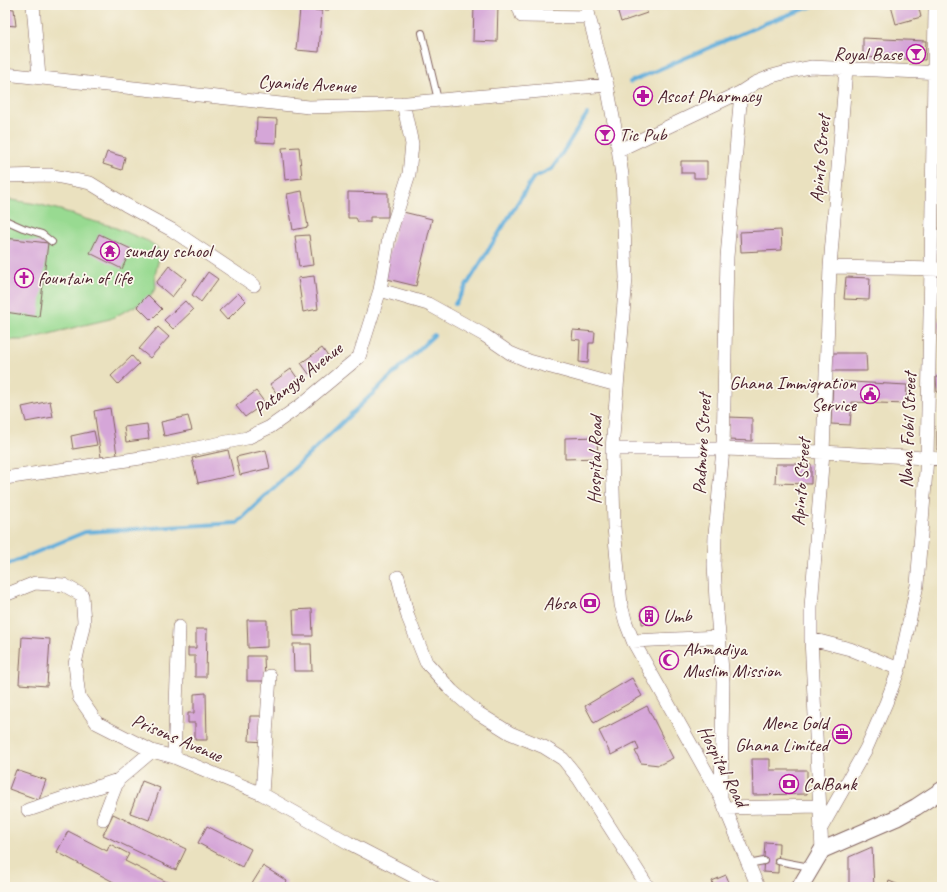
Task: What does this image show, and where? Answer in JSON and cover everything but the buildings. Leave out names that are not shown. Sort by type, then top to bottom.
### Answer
[{"type":"street","points":[[32,5],[39,77]]},
{"type":"street","points":[[518,5],[522,16],[588,11]]},
{"type":"street","name":"Hospital Road","points":[[588,11],[607,85],[616,128],[622,175],[626,278],[612,449],[614,527],[621,605],[633,641],[723,803],[758,887]]},
{"type":"street","name":"Nana Fobil Street","points":[[820,830],[866,749],[900,669],[917,585],[927,458],[937,268],[938,73],[935,11]]},
{"type":"street","points":[[618,150],[741,92],[755,83],[772,76],[791,71],[811,67],[846,70],[938,73]]},
{"type":"street","name":"Apinto Street","points":[[822,850],[811,639],[811,607],[823,452],[830,268],[846,70]]},
{"type":"street","name":"Cyanide Avenue","points":[[5,74],[309,107],[403,104],[607,85]]},
{"type":"street","name":"Padmore Street","points":[[723,803],[723,682],[714,565],[715,535],[723,449],[727,257],[741,92]]},
{"type":"street","name":"Patangye Avenue","points":[[5,478],[92,464],[122,461],[247,438],[270,427],[301,405],[359,357],[380,290],[389,237],[409,174],[412,144],[403,104]]},
{"type":"street","points":[[5,176],[50,175],[90,183],[172,230],[254,285]]},
{"type":"street","points":[[830,268],[937,268]]},
{"type":"street","points":[[380,290],[428,304],[484,335],[516,356],[529,361],[617,385]]},
{"type":"street","points":[[612,449],[723,449],[942,458]]},
{"type":"street","points":[[398,577],[408,617],[426,662],[452,691],[478,713],[510,733],[544,747],[563,759],[579,778],[648,887]]},
{"type":"street","name":"Prisons Avenue","points":[[5,595],[35,583],[64,585],[82,595],[84,622],[75,664],[79,697],[97,723],[152,751],[174,757],[262,794],[349,844],[434,887]]},
{"type":"street","points":[[174,757],[179,628]]},
{"type":"street","points":[[633,641],[719,637]]},
{"type":"street","points":[[811,639],[850,649],[900,669]]},
{"type":"street","points":[[262,794],[270,676]]},
{"type":"street","points":[[28,810],[118,780],[152,751]]},
{"type":"street","points":[[103,818],[118,780]]},
{"type":"street","points":[[805,886],[811,868],[822,850],[896,818],[942,790]]},
{"type":"street","points":[[723,803],[819,806]]},
{"type":"lane","points":[[422,33],[438,100]]},
{"type":"lane","points":[[5,220],[42,234],[52,242]]},
{"type":"lane","points":[[748,864],[764,861]]},
{"type":"lane","points":[[778,861],[811,868]]},
{"type":"green space","points":[[5,199],[37,204],[64,211],[85,219],[111,226],[148,241],[158,248],[159,258],[155,275],[156,288],[147,300],[110,319],[26,340],[5,340]]},
{"type":"waterway","points":[[630,82],[766,23],[815,5]]},
{"type":"waterway","points":[[455,304],[533,178],[552,169],[587,114]]},
{"type":"waterway","points":[[5,566],[85,532],[237,523],[434,335]]},
{"type":"place","name":"Royal Base","points":[[916,54]]},
{"type":"place","name":"Ascot Pharmacy","points":[[643,96]]},
{"type":"place","name":"Tic Pub","points":[[605,135]]},
{"type":"place","name":"sunday school","points":[[110,251]]},
{"type":"place","name":"fountain of life","points":[[24,278]]},
{"type":"place","name":"Ghana Immigration Service","points":[[870,394]]},
{"type":"place","name":"Absa","points":[[590,603]]},
{"type":"place","name":"Umb","points":[[649,616]]},
{"type":"place","name":"Ahmadiya Muslim Mission","points":[[669,660]]},
{"type":"place","name":"Menz Gold Ghana Limited","points":[[842,734]]},
{"type":"place","name":"CalBank","points":[[789,784]]}]
